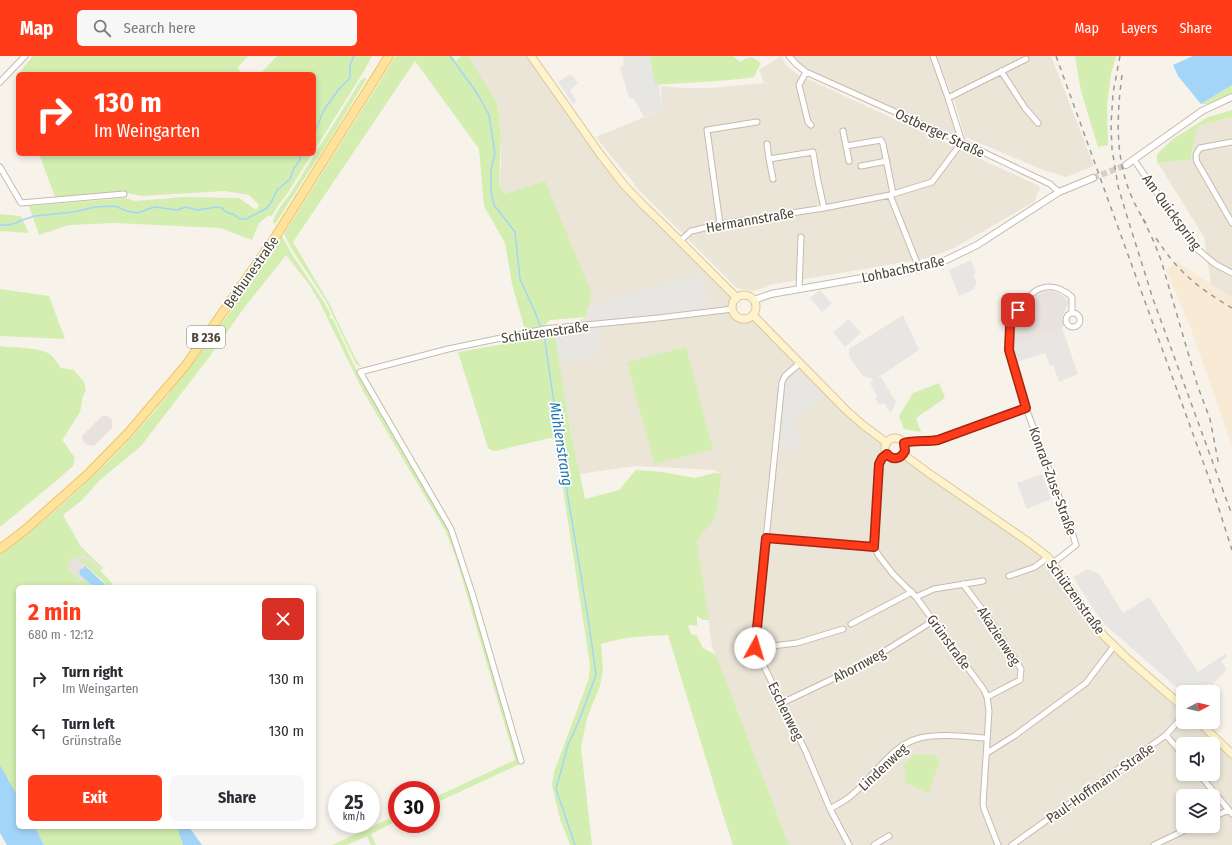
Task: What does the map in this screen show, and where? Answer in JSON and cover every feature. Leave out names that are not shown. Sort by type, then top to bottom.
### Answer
[{"type":"main road","name":"Bethunestraße","points":[[0,548],[25,530],[77,484],[129,432],[186,365],[282,227],[389,56]]},
{"type":"main road","points":[[531,56],[600,154],[621,181],[736,298]]},
{"type":"main road","points":[[746,295],[754,300],[756,309],[753,315],[743,318],[736,316],[732,309],[736,298],[746,295]]},
{"type":"main road","points":[[753,315],[781,342],[800,364],[863,425],[887,443]]},
{"type":"main road","points":[[896,438],[904,443],[905,447],[901,457],[892,458],[885,450],[887,443],[892,439],[896,438]]},
{"type":"main road","name":"Schützenstraße","points":[[903,454],[1048,557],[1090,618],[1114,646],[1176,701]]},
{"type":"main road","points":[[1206,729],[1232,754]]},
{"type":"street","points":[[0,82],[25,56]]},
{"type":"street","name":"Ostberger Straße","points":[[789,56],[806,72],[962,142],[1050,184],[1059,192]]},
{"type":"street","points":[[933,56],[962,142]]},
{"type":"street","points":[[948,98],[1026,59]]},
{"type":"street","points":[[1001,71],[1025,108],[1038,123]]},
{"type":"street","points":[[806,72],[799,85],[808,122],[811,125]]},
{"type":"street","points":[[1126,165],[1202,111],[1232,97]]},
{"type":"street","points":[[720,224],[707,130],[757,122]]},
{"type":"street","points":[[843,131],[849,161]]},
{"type":"street","points":[[846,146],[880,140],[883,144],[892,194],[918,268]]},
{"type":"street","name":"Hermannstraße","points":[[680,241],[691,231],[720,224],[824,208],[892,194],[932,182],[962,142]]},
{"type":"street","points":[[1232,142],[1203,146],[1196,152],[1195,157],[1232,222]]},
{"type":"street","points":[[767,144],[773,179]]},
{"type":"street","points":[[770,159],[813,152],[824,208]]},
{"type":"street","name":"Am Quickspring","points":[[1134,160],[1196,248],[1215,264],[1232,273]]},
{"type":"street","points":[[861,166],[886,161]]},
{"type":"street","points":[[0,167],[21,203],[124,194]]},
{"type":"street","points":[[1059,192],[1093,178]]},
{"type":"street","name":"Lohbachstraße","points":[[754,300],[771,294],[918,268],[942,262],[977,245],[1059,192]]},
{"type":"street","points":[[799,289],[800,237]]},
{"type":"street","name":"Konrad-Zuse-Straße","points":[[1053,563],[1076,545],[1026,408],[1009,350],[1010,326],[1018,310],[1032,294],[1046,286],[1057,287],[1072,297],[1072,313]]},
{"type":"street","name":"Schützenstraße","points":[[521,761],[472,593],[451,529],[360,372],[448,349],[537,331],[732,309]]},
{"type":"street","points":[[800,364],[785,376],[782,382],[755,648],[797,643],[843,629]]},
{"type":"street","points":[[904,443],[938,440],[1026,408]]},
{"type":"street","points":[[766,538],[874,547],[879,464],[882,458],[887,454]]},
{"type":"street","name":"Grünstraße","points":[[874,547],[893,574],[916,597],[984,690],[987,697],[989,711],[984,809],[998,845]]},
{"type":"street","points":[[1009,576],[1035,566],[1048,557]]},
{"type":"street","points":[[916,597],[934,589],[983,581]]},
{"type":"street","name":"Akazienweg","points":[[963,584],[990,620],[1021,669],[1020,680],[987,697]]},
{"type":"street","points":[[851,624],[912,592]]},
{"type":"street","name":"Ahornweg","points":[[782,704],[864,664],[933,621]]},
{"type":"street","points":[[987,753],[1014,736],[1086,683],[1114,646]]},
{"type":"street","name":"Eschenweg","points":[[755,648],[806,752],[830,809],[849,845]]},
{"type":"street","name":"Paul-Hoffmann-Straße","points":[[1012,845],[1166,735],[1176,724]]},
{"type":"street","points":[[1166,735],[1176,747]]},
{"type":"street","name":"Lindenweg","points":[[830,809],[853,794],[897,750],[910,741],[935,736],[987,738]]},
{"type":"street","points":[[1205,781],[1231,812],[1220,815]]},
{"type":"street","points":[[1154,845],[1179,833]]},
{"type":"street","points":[[874,845],[889,836]]},
{"type":"shaded area","points":[[468,56],[530,56],[644,208],[668,235],[731,298],[730,310],[737,318],[751,320],[885,443],[884,452],[887,458],[893,460],[900,459],[904,456],[958,497],[1045,558],[1088,619],[1176,702],[1176,729],[1205,729],[1213,737],[1176,737],[1176,781],[1220,781],[1220,744],[1232,756],[1232,845],[789,845],[712,646],[697,541],[716,517],[722,475],[714,470],[635,466],[580,474],[571,434],[555,335],[586,317],[592,294],[499,185],[501,135],[497,102]]},
{"type":"shaded area","points":[[623,56],[649,56],[655,84],[659,84],[662,110],[644,117],[634,99],[629,98],[620,68],[624,65]]},
{"type":"shaded area","points":[[781,56],[786,65],[797,74],[1039,186],[1040,188],[1034,202],[954,248],[929,258],[769,285],[753,291],[737,288],[634,185],[635,184],[596,137],[662,110],[661,86],[710,88],[764,83],[759,70]]},
{"type":"shaded area","points":[[791,56],[931,56],[957,135],[807,71],[797,64]]},
{"type":"shaded area","points":[[935,56],[1051,56],[1094,166],[1066,177],[1041,169],[965,137],[953,96]]},
{"type":"shaded area","points":[[571,74],[578,83],[570,90],[577,102],[573,104],[558,82]]},
{"type":"shaded area","points":[[1232,117],[1232,298],[1211,284],[1204,237],[1158,163],[1190,160],[1198,126]]},
{"type":"shaded area","points":[[971,260],[976,273],[973,275],[977,284],[974,286],[975,289],[959,296],[949,270]]},
{"type":"shaded area","points":[[1177,262],[1232,298],[1232,446],[1191,329],[1166,270]]},
{"type":"shaded area","points":[[701,273],[711,308],[587,324],[589,306]]},
{"type":"shaded area","points":[[820,290],[832,304],[822,312],[810,298]]},
{"type":"shaded area","points":[[1051,291],[1059,293],[1068,300],[1068,304],[1062,318],[1064,325],[1062,328],[1011,346],[1013,330],[1019,316],[1036,296],[1043,292]]},
{"type":"shaded area","points":[[903,315],[919,350],[876,379],[881,377],[896,402],[891,413],[884,403],[880,405],[875,399],[877,396],[870,383],[873,381],[871,378],[863,376],[849,356],[849,349]]},
{"type":"shaded area","points":[[849,319],[861,333],[845,347],[833,332]]},
{"type":"shaded area","points":[[600,326],[597,356],[560,363],[555,332]]},
{"type":"shaded area","points":[[1062,328],[1078,374],[1059,382],[1053,364],[1050,366],[1045,353],[1017,362],[1011,346]]},
{"type":"shaded area","points":[[799,372],[825,395],[794,418],[794,427],[801,438],[800,447],[796,447],[796,451],[780,450],[786,382]]},
{"type":"shaded area","points":[[102,416],[107,416],[112,420],[112,428],[95,445],[92,446],[85,444],[82,438],[83,435]]},
{"type":"shaded area","points":[[1042,474],[1051,499],[1027,509],[1017,483]]},
{"type":"shaded area","points":[[81,547],[103,568],[96,575],[86,566],[83,569],[82,568],[79,574],[89,583],[87,585],[82,585],[59,570]]},
{"type":"shaded area","points":[[1088,569],[1099,574],[1123,613],[1149,597],[1198,672],[1225,654],[1227,656],[1221,662],[1227,669],[1212,685],[1209,683],[1206,685],[1176,685],[1176,687],[1102,622],[1073,577]]},
{"type":"green space","points":[[33,56],[248,56],[238,67],[240,72],[20,72]]},
{"type":"green space","points":[[277,56],[372,56],[316,148],[316,72],[262,72]]},
{"type":"green space","points":[[396,56],[452,56],[456,61],[461,56],[468,56],[497,102],[501,135],[499,185],[506,194],[545,181],[592,294],[586,317],[550,320],[543,327],[525,330],[512,284],[505,243],[484,206],[479,149],[415,61],[293,242],[329,303],[355,358],[362,368],[356,364],[326,301],[293,251],[284,234]]},
{"type":"green space","points":[[649,56],[733,56],[740,62],[751,58],[761,63],[754,77],[655,85]]},
{"type":"green space","points":[[1075,56],[1116,56],[1111,74],[1107,105],[1108,145],[1098,147],[1081,91]]},
{"type":"green space","points":[[367,78],[329,141],[275,224],[273,222],[274,218],[282,204],[314,156],[316,156],[316,152],[361,80]]},
{"type":"green space","points":[[1232,85],[1232,94],[1209,104],[1201,104]]},
{"type":"green space","points":[[1232,110],[1232,117],[1198,126],[1190,160],[1157,163],[1157,154],[1173,139],[1208,117]]},
{"type":"green space","points":[[40,156],[311,156],[271,217],[269,215],[259,223],[252,240],[220,228],[115,223],[69,225],[39,235],[29,206],[125,198],[135,201],[184,197],[239,198],[256,210],[259,205],[249,195],[225,191],[141,196],[123,192],[55,197]]},
{"type":"green space","points":[[0,214],[21,216],[29,233],[0,231]]},
{"type":"green space","points":[[282,236],[293,256],[324,302],[331,315],[329,316],[333,319],[369,394],[435,504],[448,529],[458,555],[520,764],[440,801],[440,795],[515,760],[456,558],[446,532],[363,391],[319,301],[308,283],[286,255],[244,308],[213,352],[141,446],[100,480],[81,501],[63,515],[81,547],[103,568],[102,569],[88,557],[82,556],[74,560],[72,558],[66,568],[76,577],[78,575],[79,582],[85,579],[92,585],[16,585],[16,793],[0,765],[0,554],[50,515],[120,450],[162,402],[208,343]]},
{"type":"green space","points":[[0,289],[49,296],[65,339],[0,336]]},
{"type":"green space","points":[[555,335],[571,434],[585,499],[619,490],[636,470],[663,472],[695,478],[714,473],[722,474],[716,517],[697,541],[709,620],[703,620],[697,616],[697,626],[688,625],[691,634],[697,636],[703,648],[716,655],[789,845],[733,845],[668,635],[626,638],[601,644],[603,670],[600,686],[587,718],[581,747],[592,845],[570,845],[560,819],[552,785],[554,772],[589,678],[590,665],[555,437],[495,451],[488,448],[458,352]]},
{"type":"green space","points":[[0,346],[34,349],[47,352],[61,368],[74,370],[84,382],[86,390],[83,396],[80,412],[63,439],[75,458],[73,466],[0,527]]},
{"type":"green space","points":[[686,347],[713,449],[654,464],[627,362]]},
{"type":"green space","points":[[939,383],[945,398],[916,418],[921,432],[904,429],[899,416],[913,393]]},
{"type":"green space","points":[[82,558],[91,562],[113,585],[106,585],[79,560]]},
{"type":"green space","points":[[915,754],[934,755],[940,761],[928,793],[906,783],[904,765]]},
{"type":"green space","points":[[388,819],[388,826],[380,830],[380,823]]},
{"type":"green space","points":[[36,829],[178,829],[183,845],[44,845]]},
{"type":"green space","points":[[358,833],[373,833],[371,834],[376,845],[371,845],[367,836],[347,845],[332,845]]},
{"type":"water","points":[[1193,56],[1232,56],[1232,85],[1201,104],[1178,76],[1173,65]]},
{"type":"water","points":[[85,566],[106,585],[92,585],[79,574],[79,571],[82,568],[83,569]]},
{"type":"water","points":[[0,765],[16,793],[16,829],[36,829],[44,845],[7,845],[0,833]]},
{"type":"water","points":[[178,829],[190,829],[202,845],[183,845]]},
{"type":"waterway","points":[[316,129],[324,110],[339,89],[350,78],[350,65],[354,56]]},
{"type":"waterway","name":"Mühlenstrang","points":[[450,56],[477,93],[489,115],[495,154],[491,169],[491,191],[494,205],[515,232],[520,279],[541,328]]},
{"type":"waterway","points":[[0,225],[16,223],[35,216],[74,212],[95,207],[115,206],[127,211],[138,213],[155,207],[177,210],[186,207],[197,210],[217,207],[222,208],[226,212],[233,214],[240,219],[246,219],[267,208],[277,190],[290,179],[294,168],[300,160],[300,156]]},
{"type":"waterway","name":"Mühlenstrang","points":[[542,332],[545,341],[596,675],[568,745],[556,789],[575,845]]},
{"type":"tunnel","points":[[1093,178],[1126,165]]},
{"type":"railway","points":[[1056,56],[1210,481],[1232,550]]},
{"type":"railway","points":[[1120,56],[1113,93],[1111,125],[1112,149],[1118,186],[1153,299],[1232,515]]},
{"type":"railway","points":[[1122,75],[1118,114],[1120,152],[1128,188],[1146,223]]},
{"type":"railway","points":[[1143,219],[1161,260],[1198,387],[1210,419],[1219,466]]},
{"type":"railway","points":[[1156,238],[1181,270],[1199,286],[1232,308]]},
{"type":"route","points":[[755,648],[766,538],[874,547],[879,464],[882,458],[887,454],[892,458],[901,457],[905,451],[904,443],[938,440],[1026,408],[1009,350],[1010,326],[1018,310]]}]
